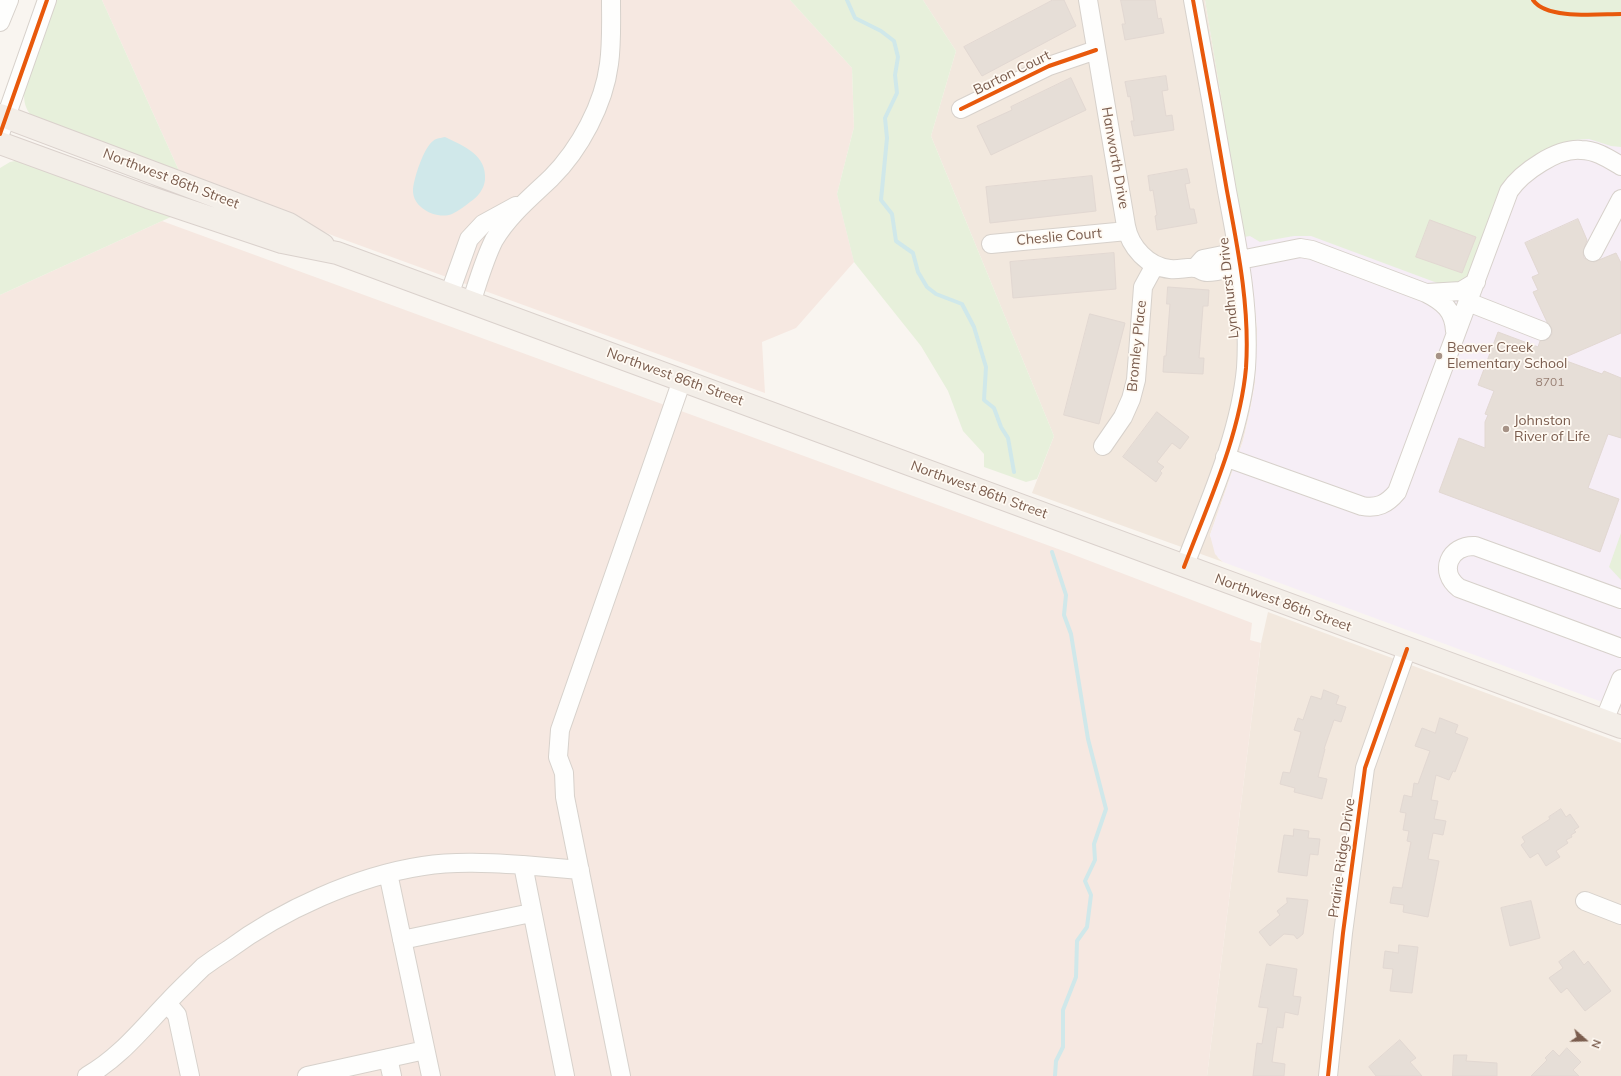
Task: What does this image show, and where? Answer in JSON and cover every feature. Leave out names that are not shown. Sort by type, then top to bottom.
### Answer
[{"type":"main road","name":"Northwest 86th Street","points":[[2,122],[289,224],[336,253]]},
{"type":"main road","name":"Northwest 86th Street","points":[[0,142],[148,197],[282,242],[336,253],[1613,724]]},
{"type":"street","points":[[0,22],[8,0]]},
{"type":"street","points":[[2,122],[47,0]]},
{"type":"street","points":[[471,303],[494,241],[522,203],[551,178],[566,161],[584,133],[600,99],[609,64],[611,0]]},
{"type":"street","name":"Hanworth Drive","points":[[1088,0],[1127,231],[1132,243],[1140,253],[1155,264],[1168,269],[1182,270],[1195,268],[1203,259],[1239,259],[1300,248],[1312,250],[1442,301],[1452,315],[1456,331]]},
{"type":"street","name":"Lyndhurst Drive","points":[[1184,567],[1224,457],[1241,400],[1246,368],[1246,320],[1239,259],[1193,0]]},
{"type":"street","name":"Barton Court","points":[[961,109],[1049,66],[1096,50]]},
{"type":"street","points":[[1224,457],[1362,506],[1380,506],[1390,500],[1396,492],[1509,191],[1517,180],[1551,158],[1569,150],[1582,150],[1596,153],[1621,166]]},
{"type":"street","points":[[1593,252],[1621,199]]},
{"type":"street","points":[[449,294],[469,239],[483,224],[522,203]]},
{"type":"street","name":"Cheslie Court","points":[[991,244],[1127,231]]},
{"type":"street","name":"Bromley Place","points":[[1103,446],[1123,417],[1131,399],[1136,380],[1144,287],[1155,264]]},
{"type":"street","points":[[1426,294],[1461,291],[1476,282]]},
{"type":"street","points":[[1468,302],[1542,331]]},
{"type":"street","points":[[621,1076],[565,797],[564,773],[558,757],[560,730],[682,380]]},
{"type":"street","points":[[1621,599],[1475,546],[1461,548],[1455,552],[1448,564],[1450,578],[1459,588],[1621,648]]},
{"type":"street","name":"Prairie Ridge Drive","points":[[1328,1076],[1343,933],[1365,768],[1407,648]]},
{"type":"street","points":[[1613,724],[1621,679]]},
{"type":"street","points":[[87,1076],[101,1068],[134,1039],[167,1003],[205,966],[252,932],[293,909],[338,890],[388,873],[452,863],[523,865],[580,870]]},
{"type":"street","points":[[523,865],[531,913],[565,1076]]},
{"type":"street","points":[[388,873],[431,1076]]},
{"type":"street","points":[[1585,901],[1621,915]]},
{"type":"street","points":[[402,940],[531,913]]},
{"type":"street","points":[[167,1003],[177,1015],[190,1076]]},
{"type":"street","points":[[307,1076],[425,1050]]},
{"type":"street","points":[[388,1058],[392,1076]]},
{"type":"shaded area","points":[[102,0],[790,0],[852,68],[854,127],[837,194],[854,262],[796,328],[762,342],[765,393],[334,236],[180,173]]},
{"type":"shaded area","points":[[923,0],[1205,0],[1252,280],[1257,329],[1255,383],[1250,411],[1243,441],[1210,535],[1218,558],[1223,562],[1032,493],[1054,436],[931,136],[956,51]]},
{"type":"shaded area","name":"Beaver Creek Elementary School","points":[[1205,0],[1621,0],[1621,709],[1223,562],[1215,554],[1210,535],[1243,441],[1250,411],[1255,383],[1257,329],[1252,280]]},
{"type":"shaded area","points":[[162,221],[1069,553],[1252,623],[1250,640],[1261,643],[1207,1076],[0,1076],[0,295]]},
{"type":"shaded area","points":[[1268,612],[1621,743],[1621,1076],[1207,1076],[1261,643]]},
{"type":"green space","points":[[56,0],[102,0],[180,173],[31,115],[27,110],[24,93]]},
{"type":"green space","points":[[790,0],[923,0],[956,51],[931,136],[1054,436],[1037,479],[1026,482],[984,467],[984,454],[963,431],[948,391],[921,346],[854,262],[837,194],[854,127],[852,68]]},
{"type":"green space","points":[[1205,0],[1621,0],[1621,147],[1611,146],[1589,139],[1573,140],[1529,166],[1467,282],[1440,284],[1311,236],[1294,236],[1260,242],[1250,236],[1244,237]]},
{"type":"green space","points":[[20,160],[173,216],[0,295],[0,168],[10,162]]},
{"type":"green space","points":[[1621,533],[1621,580],[1609,567]]},
{"type":"water","points":[[445,137],[473,152],[482,164],[485,171],[485,180],[482,190],[473,200],[452,214],[440,215],[427,211],[417,203],[414,197],[413,186],[426,150],[434,140]]},
{"type":"building","points":[[1053,0],[1064,0],[1076,26],[982,76],[964,47]]},
{"type":"building","points":[[1121,0],[1155,0],[1158,19],[1161,18],[1164,33],[1125,40],[1122,24],[1125,24]]},
{"type":"building","points":[[1166,76],[1168,90],[1162,91],[1166,116],[1172,115],[1174,130],[1134,136],[1131,121],[1134,121],[1130,96],[1128,97],[1125,82]]},
{"type":"building","points":[[1071,78],[1086,110],[991,155],[977,126],[1012,110],[1011,107]]},
{"type":"building","points":[[1187,169],[1190,183],[1185,184],[1190,209],[1194,209],[1197,223],[1157,230],[1155,216],[1157,215],[1153,190],[1150,191],[1148,176]]},
{"type":"building","points":[[1092,176],[1096,211],[990,223],[986,187]]},
{"type":"building","name":"Beaver Creek Elementary School","points":[[1578,219],[1587,240],[1583,252],[1584,258],[1594,262],[1616,253],[1621,263],[1621,333],[1561,359],[1602,374],[1604,371],[1621,378],[1621,438],[1608,434],[1588,488],[1619,499],[1600,552],[1439,492],[1459,438],[1485,448],[1485,422],[1488,415],[1485,414],[1494,391],[1478,385],[1498,332],[1538,347],[1540,341],[1548,339],[1552,334],[1552,329],[1547,322],[1533,292],[1538,290],[1532,277],[1539,274],[1525,243]]},
{"type":"building","points":[[1430,220],[1476,237],[1462,273],[1416,257]]},
{"type":"building","points":[[1114,253],[1116,289],[1013,298],[1010,262]]},
{"type":"building","points":[[1168,287],[1209,290],[1208,306],[1203,306],[1199,358],[1204,358],[1203,374],[1163,372],[1164,356],[1166,356],[1170,304],[1167,304]]},
{"type":"building","points":[[1090,314],[1125,323],[1099,424],[1064,415]]},
{"type":"building","points":[[1157,412],[1189,437],[1180,449],[1172,443],[1157,462],[1164,467],[1160,471],[1162,473],[1156,482],[1123,457]]},
{"type":"building","points":[[1324,690],[1339,696],[1336,704],[1346,707],[1341,722],[1334,720],[1324,749],[1318,777],[1327,779],[1322,799],[1294,792],[1295,788],[1280,784],[1283,772],[1290,773],[1301,732],[1294,730],[1298,718],[1303,720],[1311,696],[1321,699]]},
{"type":"building","points":[[1440,718],[1458,725],[1455,733],[1468,738],[1455,772],[1453,771],[1449,780],[1436,775],[1431,800],[1438,801],[1434,819],[1446,821],[1443,835],[1433,833],[1428,859],[1439,861],[1428,917],[1403,912],[1404,905],[1390,903],[1393,887],[1402,888],[1411,842],[1407,841],[1409,831],[1403,830],[1406,813],[1400,812],[1404,795],[1412,797],[1414,783],[1418,784],[1430,751],[1415,746],[1422,728],[1435,733]]},
{"type":"building","points":[[1561,809],[1566,817],[1570,814],[1579,827],[1574,830],[1576,832],[1571,835],[1572,837],[1566,840],[1568,843],[1556,851],[1560,857],[1546,866],[1538,853],[1530,858],[1521,845],[1525,842],[1522,837],[1550,819],[1549,817]]},
{"type":"building","points":[[1294,829],[1309,831],[1308,838],[1320,839],[1318,855],[1310,854],[1307,876],[1278,872],[1284,835],[1293,836]]},
{"type":"building","points":[[1287,898],[1308,900],[1303,934],[1297,939],[1294,935],[1284,934],[1270,946],[1259,932],[1280,915],[1277,911],[1287,903]]},
{"type":"building","points":[[1531,901],[1540,938],[1510,946],[1501,908]]},
{"type":"building","points":[[1399,945],[1418,947],[1412,993],[1390,991],[1393,969],[1383,968],[1385,951],[1398,953]]},
{"type":"building","points":[[1574,951],[1584,965],[1588,961],[1611,991],[1585,1011],[1567,988],[1561,993],[1549,978],[1563,968],[1559,962]]},
{"type":"building","points":[[1267,964],[1297,969],[1293,996],[1301,997],[1298,1015],[1285,1012],[1283,1028],[1277,1027],[1272,1062],[1285,1064],[1284,1076],[1253,1076],[1257,1043],[1262,1044],[1268,1008],[1259,1007]]},
{"type":"building","points":[[1400,1040],[1416,1058],[1410,1062],[1422,1076],[1376,1076],[1369,1067]]},
{"type":"building","points":[[1567,1048],[1581,1062],[1573,1070],[1579,1076],[1531,1076],[1547,1060],[1545,1058],[1553,1050],[1559,1056]]},
{"type":"building","points":[[1454,1055],[1467,1055],[1466,1061],[1497,1063],[1497,1076],[1453,1076]]},
{"type":"waterway","points":[[847,0],[855,18],[881,31],[894,41],[898,57],[895,75],[897,93],[885,118],[887,138],[881,200],[892,214],[896,241],[913,253],[918,272],[927,287],[936,294],[962,304],[974,327],[986,367],[984,400],[994,408],[1001,427],[1008,438],[1014,472]]},
{"type":"waterway","points":[[1052,552],[1066,595],[1064,615],[1071,634],[1088,739],[1106,809],[1094,844],[1095,860],[1085,881],[1091,895],[1087,927],[1077,941],[1076,977],[1063,1010],[1063,1047],[1056,1061],[1055,1076]]},
{"type":"cycle path","points":[[0,134],[47,0]]},
{"type":"cycle path","points":[[1184,567],[1213,494],[1230,444],[1243,393],[1247,346],[1245,301],[1239,257],[1193,0]]},
{"type":"cycle path","points":[[1533,0],[1540,6],[1550,11],[1561,13],[1587,15],[1621,14]]},
{"type":"cycle path","points":[[961,109],[1049,66],[1096,50]]},
{"type":"cycle path","points":[[1328,1076],[1343,933],[1365,768],[1407,649]]},
{"type":"place","name":"Beaver Creek Elementary School","points":[[1439,356]]},
{"type":"place","name":"Johnston River of Life","points":[[1506,429]]}]
